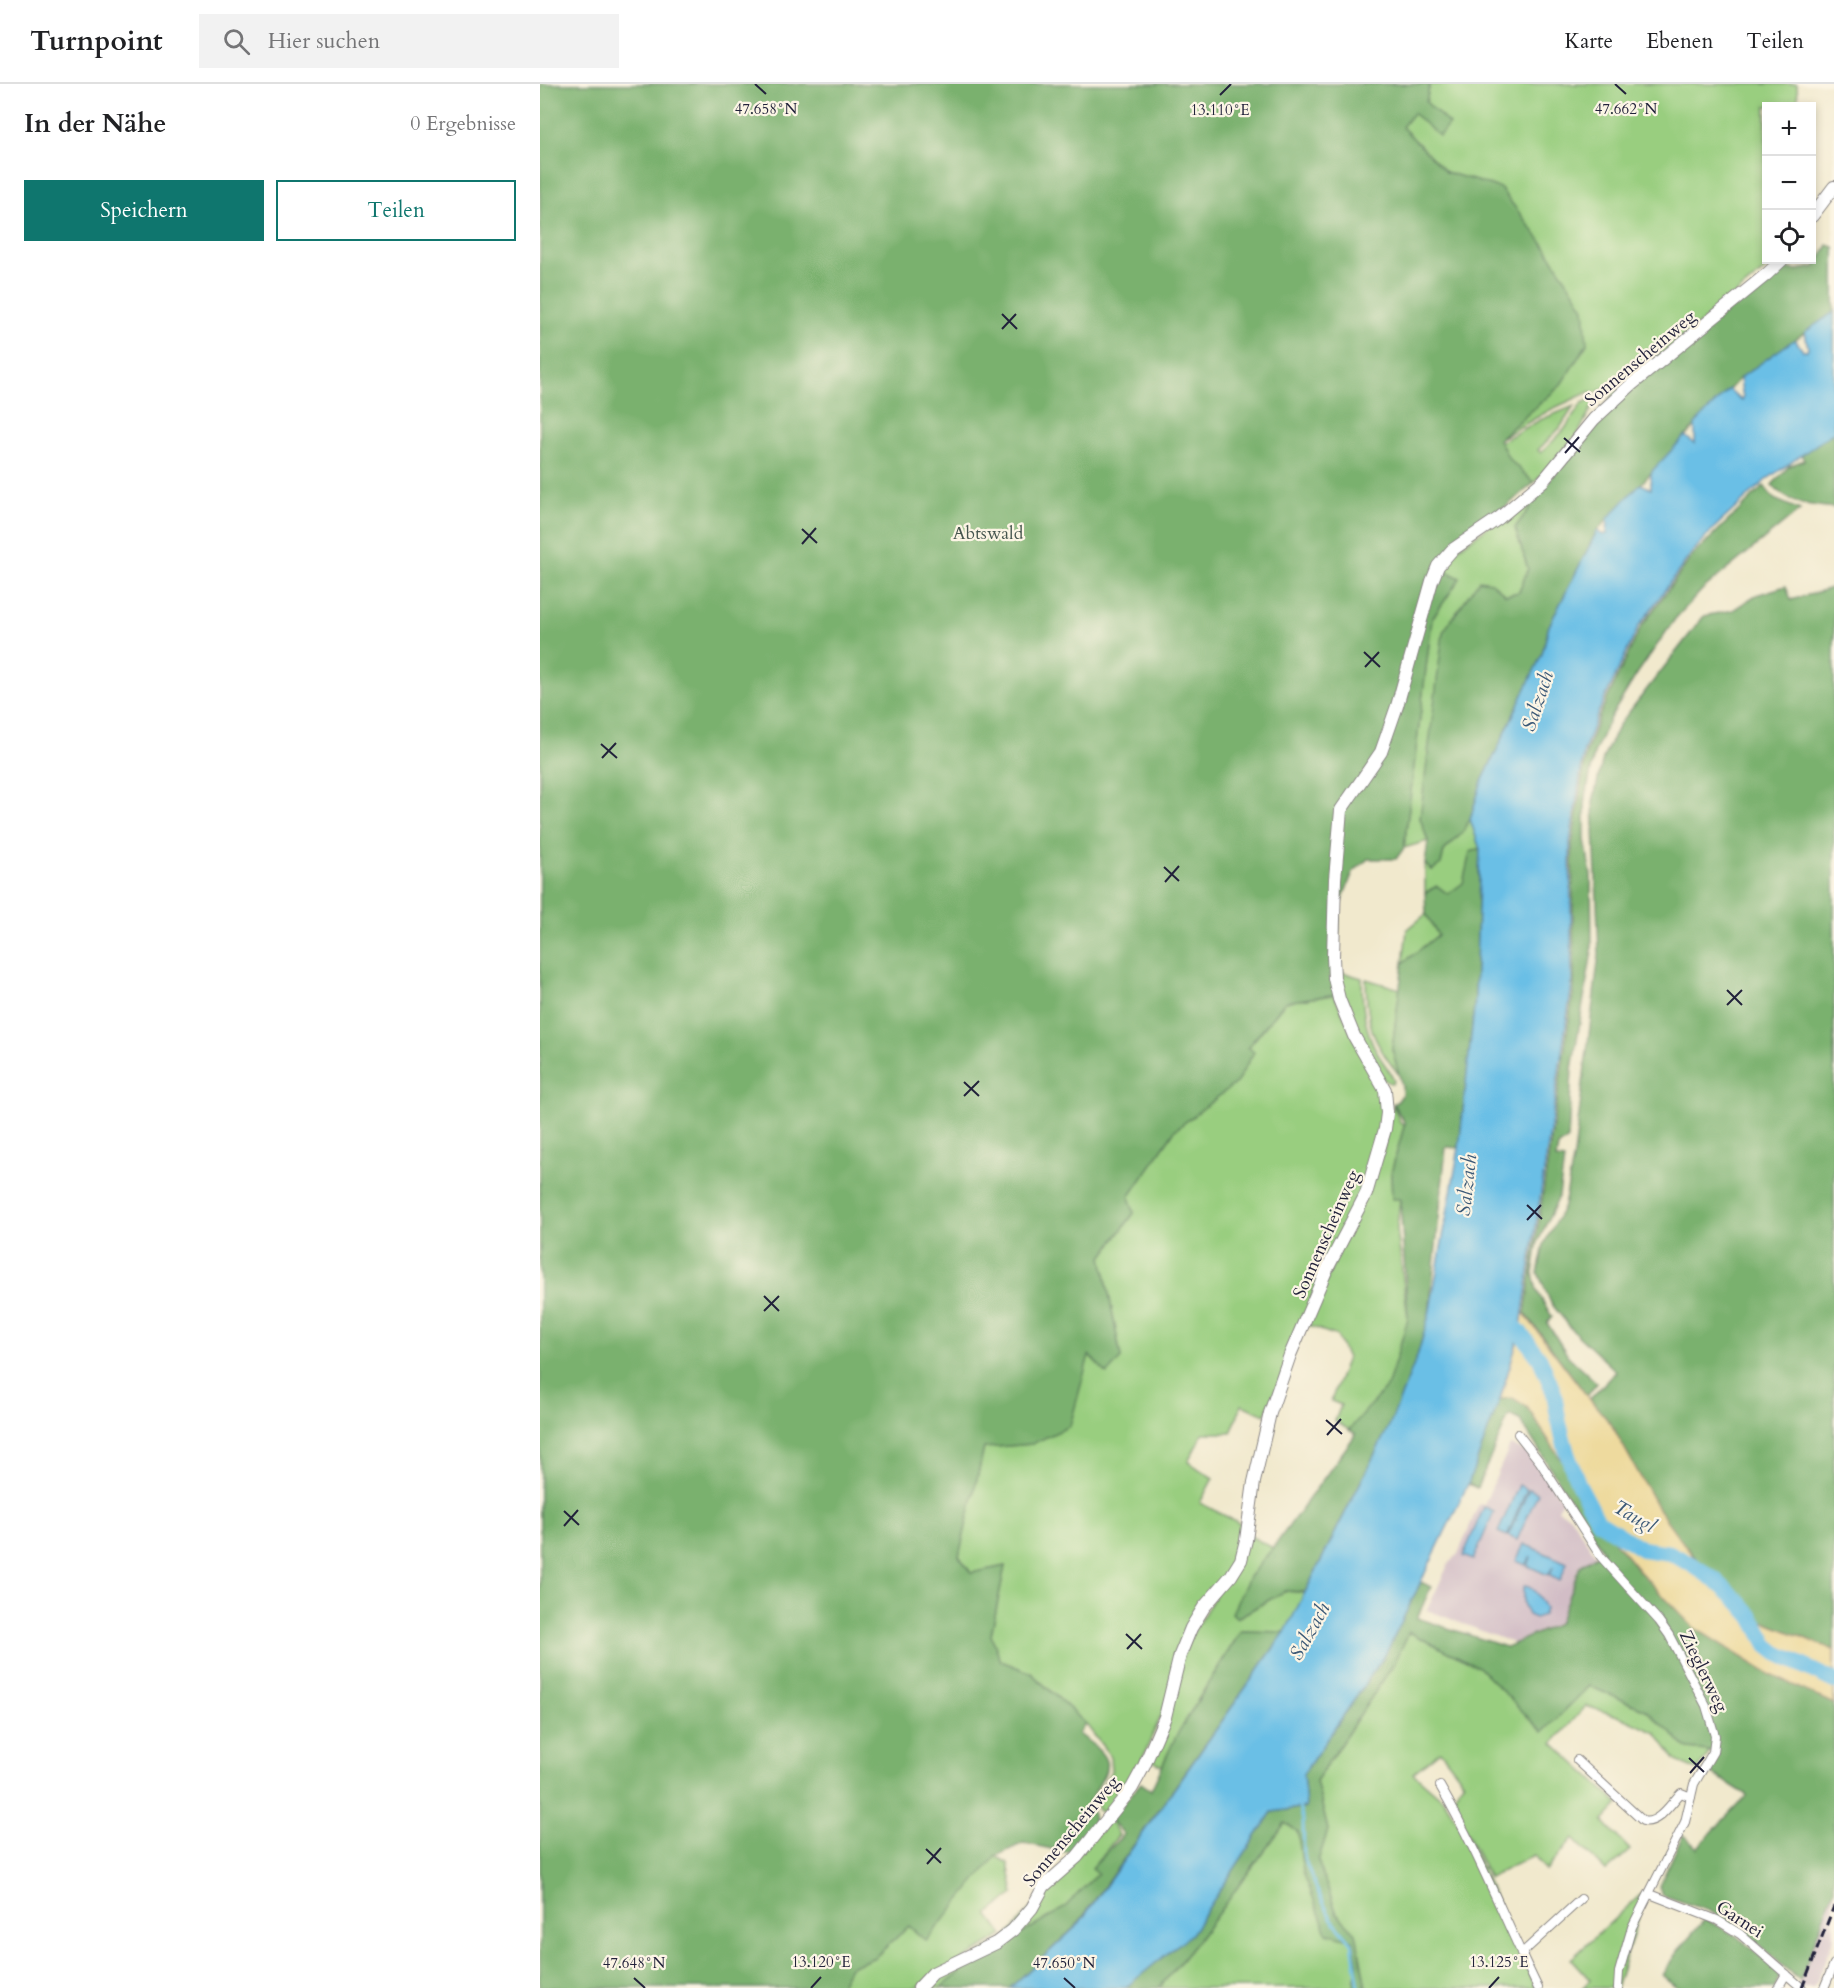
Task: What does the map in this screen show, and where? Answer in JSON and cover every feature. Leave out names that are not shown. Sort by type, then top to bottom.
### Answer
[{"type":"street","points":[[1816,211],[1834,187]]},
{"type":"street","name":"Sonnenscheinweg","points":[[919,1988],[933,1973],[996,1943],[1013,1929],[1032,1908],[1044,1886],[1077,1857],[1132,1788],[1165,1717],[1180,1655],[1191,1628],[1204,1607],[1231,1576],[1241,1560],[1254,1482],[1270,1413],[1290,1355],[1326,1271],[1366,1194],[1385,1129],[1388,1101],[1385,1090],[1350,1028],[1334,978],[1335,879],[1341,810],[1381,752],[1397,706],[1438,566],[1457,546],[1499,518],[1543,481],[1594,419],[1631,385],[1778,264]]},
{"type":"street","name":"Zieglerweg","points":[[1518,1434],[1540,1462],[1601,1557],[1670,1635],[1702,1698],[1712,1721],[1715,1736],[1714,1749],[1694,1784],[1685,1822],[1632,1927],[1619,1972],[1618,1988]]},
{"type":"street","points":[[1577,1760],[1643,1821],[1648,1823],[1657,1819],[1681,1793],[1691,1797]]},
{"type":"street","points":[[1440,1786],[1471,1841],[1494,1896],[1538,1988]]},
{"type":"street","name":"Garnei","points":[[1650,1894],[1717,1920],[1740,1934],[1802,1988]]},
{"type":"street","points":[[1521,1954],[1581,1899]]},
{"type":"street","points":[[1824,1988],[1834,1964]]},
{"type":"street","points":[[1778,1988],[1786,1974]]},
{"type":"shaded area","points":[[1510,1445],[1531,1454],[1562,1500],[1558,1510],[1570,1516],[1596,1556],[1579,1566],[1558,1623],[1513,1643],[1427,1610],[1448,1565],[1458,1554],[1479,1504],[1484,1505]]},
{"type":"shaded area","points":[[1834,1889],[1834,1938],[1813,1988],[1797,1988]]},
{"type":"green space","name":"Abtswald","points":[[540,84],[1430,84],[1426,102],[1449,124],[1439,136],[1413,113],[1402,127],[1446,172],[1500,188],[1542,242],[1584,308],[1587,344],[1560,386],[1499,439],[1509,459],[1534,483],[1435,566],[1460,578],[1432,619],[1404,848],[1396,859],[1368,859],[1353,872],[1339,908],[1338,971],[1344,993],[1285,1002],[1248,1047],[1254,1052],[1237,1082],[1175,1130],[1129,1197],[1134,1213],[1102,1257],[1121,1358],[1107,1374],[1089,1355],[1070,1426],[1032,1444],[984,1448],[959,1556],[971,1573],[1005,1566],[991,1635],[1001,1661],[1031,1673],[1085,1723],[1079,1734],[1105,1758],[1106,1771],[1089,1802],[1094,1817],[1094,1827],[1081,1849],[1066,1852],[1023,1843],[996,1856],[926,1941],[909,1926],[875,1957],[850,1967],[839,1988],[540,1988]]},
{"type":"green space","points":[[1430,84],[1797,84],[1798,102],[1762,102],[1762,264],[1772,264],[1673,346],[1632,374],[1597,392],[1589,392],[1550,410],[1499,439],[1560,386],[1500,189],[1446,172],[1401,126],[1413,113],[1439,136],[1448,124],[1426,102]]},
{"type":"green space","points":[[1828,245],[1834,247],[1834,312],[1740,378],[1597,531],[1549,626],[1542,654],[1481,784],[1470,819],[1462,833],[1444,851],[1441,864],[1432,870],[1425,864],[1428,841],[1420,818],[1443,632],[1479,580],[1491,582],[1506,595],[1519,592],[1528,569],[1515,528],[1615,391],[1647,376],[1781,268],[1797,270],[1815,267]]},
{"type":"green space","points":[[1591,399],[1593,405],[1578,434],[1534,483],[1509,459],[1500,442],[1540,420],[1574,406],[1560,428],[1538,450],[1541,453],[1564,430],[1582,403]]},
{"type":"green space","points":[[1834,432],[1834,508],[1808,505],[1793,500],[1785,497],[1772,485],[1789,466],[1804,460],[1801,454]]},
{"type":"green space","points":[[1552,479],[1515,528],[1528,569],[1519,592],[1506,595],[1491,582],[1420,818],[1428,841],[1404,848],[1432,619],[1460,578],[1440,568],[1454,552]]},
{"type":"green space","points":[[1764,486],[1774,499],[1800,510],[1703,589],[1675,619],[1610,718],[1594,754],[1585,801],[1585,840],[1591,875],[1592,951],[1572,1069],[1568,1139],[1558,1147],[1556,1159],[1564,1160],[1559,1196],[1538,1242],[1533,1273],[1537,1291],[1552,1317],[1547,1323],[1568,1356],[1597,1383],[1587,1396],[1525,1313],[1574,986],[1572,844],[1586,752],[1600,714],[1641,627],[1693,555]]},
{"type":"green space","points":[[1786,586],[1791,600],[1834,587],[1834,1650],[1752,1617],[1715,1580],[1675,1534],[1611,1424],[1590,1399],[1616,1371],[1573,1331],[1551,1303],[1538,1273],[1544,1244],[1564,1206],[1574,1155],[1599,954],[1593,801],[1603,758],[1619,725],[1704,616],[1733,610],[1756,595]]},
{"type":"green space","points":[[1470,819],[1480,849],[1470,852],[1464,883],[1448,894],[1437,886],[1425,893],[1425,864],[1432,870],[1444,851],[1462,833]]},
{"type":"green space","points":[[1480,849],[1475,999],[1459,1148],[1446,1147],[1429,1315],[1417,1357],[1390,1424],[1305,1592],[1285,1591],[1237,1618],[1232,1613],[1249,1577],[1273,1548],[1356,1434],[1349,1430],[1388,1385],[1408,1319],[1400,1199],[1392,1199],[1391,1173],[1405,1123],[1393,1104],[1402,1095],[1402,1086],[1392,1049],[1403,963],[1438,935],[1426,914],[1425,893],[1437,886],[1448,894],[1463,883],[1470,852]]},
{"type":"green space","points":[[1426,914],[1438,935],[1403,963],[1407,930]]},
{"type":"green space","points":[[1338,971],[1362,978],[1363,1007],[1367,1025],[1379,1056],[1393,1077],[1392,1084],[1384,1080],[1349,1019]]},
{"type":"green space","points":[[1366,979],[1400,989],[1392,1049],[1401,1077],[1383,1053],[1373,1032],[1368,1009]]},
{"type":"green space","points":[[1334,995],[1383,1098],[1382,1123],[1367,1181],[1265,1415],[1242,1405],[1231,1433],[1203,1433],[1188,1462],[1213,1478],[1200,1503],[1245,1526],[1233,1569],[1197,1610],[1166,1704],[1132,1783],[1111,1807],[1101,1812],[1097,1809],[1096,1799],[1111,1771],[1110,1756],[1085,1723],[1031,1673],[1001,1661],[991,1635],[1005,1566],[971,1573],[959,1556],[984,1448],[1032,1444],[1089,1355],[1121,1358],[1102,1257],[1134,1213],[1129,1197],[1175,1130],[1237,1082],[1248,1048],[1285,1002]]},
{"type":"green space","points":[[1393,1104],[1401,1124],[1405,1123],[1391,1173],[1392,1198],[1400,1198],[1397,1229],[1408,1319],[1388,1386],[1349,1430],[1335,1421],[1341,1405],[1331,1401],[1347,1358],[1337,1336],[1307,1325],[1383,1151]]},
{"type":"green space","points":[[1513,1398],[1527,1407],[1616,1543],[1639,1571],[1693,1627],[1769,1674],[1834,1704],[1834,1889],[1800,1981],[1740,1928],[1710,1911],[1662,1895],[1659,1886],[1683,1835],[1697,1848],[1747,1795],[1707,1770],[1718,1752],[1688,1749],[1646,1710],[1589,1686],[1543,1732],[1479,1667],[1409,1632],[1395,1662],[1316,1781],[1328,1830],[1318,1861],[1337,1914],[1356,1933],[1366,1988],[1354,1988],[1357,1964],[1353,1940],[1327,1933],[1303,1872],[1298,1832],[1285,1823],[1199,1939],[1159,1988],[1125,1988],[1191,1934],[1272,1812],[1306,1807],[1303,1774],[1385,1655],[1421,1582],[1431,1587],[1417,1618],[1506,1647],[1558,1624],[1580,1566],[1603,1551],[1520,1420],[1509,1415],[1477,1488],[1468,1484],[1500,1399]]},
{"type":"green space","points":[[1250,1536],[1273,1548],[1249,1577],[1237,1618],[1285,1591],[1306,1593],[1285,1632],[1241,1631],[1189,1714],[1162,1766],[1149,1759],[1187,1643]]},
{"type":"green space","points":[[1241,1631],[1285,1632],[1077,1925],[1010,1988],[941,1988],[966,1968],[1064,1908],[1098,1873],[1092,1868],[1124,1834],[1110,1819],[1141,1783],[1151,1790],[1176,1736]]},
{"type":"green space","points":[[1409,1632],[1479,1667],[1543,1732],[1589,1686],[1646,1710],[1688,1749],[1710,1751],[1698,1770],[1676,1761],[1656,1733],[1621,1717],[1586,1706],[1553,1743],[1619,1804],[1603,1821],[1630,1850],[1606,1871],[1573,1838],[1546,1871],[1534,1855],[1489,1878],[1451,1799],[1464,1782],[1440,1751],[1413,1773],[1445,1801],[1469,1841],[1536,1988],[1366,1988],[1356,1933],[1337,1914],[1318,1861],[1328,1830],[1316,1781],[1395,1662]]},
{"type":"green space","points":[[1110,1819],[1119,1835],[1093,1867],[1099,1873],[1064,1908],[966,1968],[941,1988],[923,1988],[925,1984],[1006,1938]]},
{"type":"green space","points":[[1285,1823],[1298,1832],[1303,1872],[1352,1940],[1357,1964],[1354,1988],[1159,1988],[1199,1939]]},
{"type":"green space","points":[[995,1856],[1008,1863],[1014,1894],[988,1914],[1003,1935],[916,1988],[839,1988],[850,1967],[875,1957],[909,1926],[926,1941]]},
{"type":"green space","points":[[1648,1888],[1616,1988],[1582,1988],[1590,1980],[1571,1959]]},
{"type":"green space","points":[[1705,1919],[1738,1937],[1776,1970],[1779,1977],[1775,1988],[1678,1988],[1662,1975],[1677,1952]]},
{"type":"sand","points":[[1523,1312],[1611,1424],[1659,1510],[1695,1559],[1752,1617],[1834,1650],[1834,1704],[1769,1674],[1693,1627],[1639,1571],[1616,1543],[1527,1407],[1513,1398],[1500,1399],[1520,1332]]},
{"type":"water","name":"Salzach","points":[[1834,312],[1834,432],[1766,480],[1714,528],[1691,554],[1639,626],[1598,713],[1584,751],[1570,843],[1572,985],[1520,1332],[1500,1399],[1468,1484],[1395,1635],[1385,1655],[1303,1774],[1306,1807],[1272,1812],[1191,1934],[1125,1988],[1010,1988],[1078,1925],[1285,1632],[1390,1424],[1417,1357],[1429,1315],[1459,1148],[1475,999],[1480,849],[1470,819],[1481,784],[1542,654],[1549,626],[1597,531],[1603,535],[1607,534],[1608,518],[1638,486],[1641,484],[1651,489],[1653,470],[1685,436],[1695,444],[1695,424],[1729,389],[1742,401],[1740,378],[1795,339],[1803,351],[1806,351],[1808,348],[1805,332]]},
{"type":"water","points":[[1519,1485],[1527,1489],[1507,1536],[1498,1532]]},
{"type":"water","points":[[1529,1489],[1538,1493],[1517,1540],[1508,1536]]},
{"type":"water","points":[[1484,1507],[1494,1512],[1473,1560],[1463,1556]]},
{"type":"water","points":[[1524,1544],[1567,1563],[1560,1581],[1550,1576],[1553,1567],[1548,1575],[1528,1566],[1531,1557],[1526,1565],[1516,1561]]},
{"type":"water","points":[[1525,1586],[1532,1589],[1539,1598],[1545,1608],[1543,1615],[1535,1618],[1528,1615],[1523,1603]]},
{"type":"waterway","name":"Taugl","points":[[1505,1317],[1520,1332],[1540,1359],[1554,1393],[1567,1453],[1578,1483],[1598,1521],[1642,1549],[1670,1553],[1715,1580],[1752,1617],[1767,1645],[1777,1653],[1834,1681]]},
{"type":"waterway","points":[[1299,1806],[1303,1820],[1304,1858],[1331,1918],[1352,1943],[1359,1988]]},
{"type":"railway","points":[[1802,1988],[1834,1906]]}]
